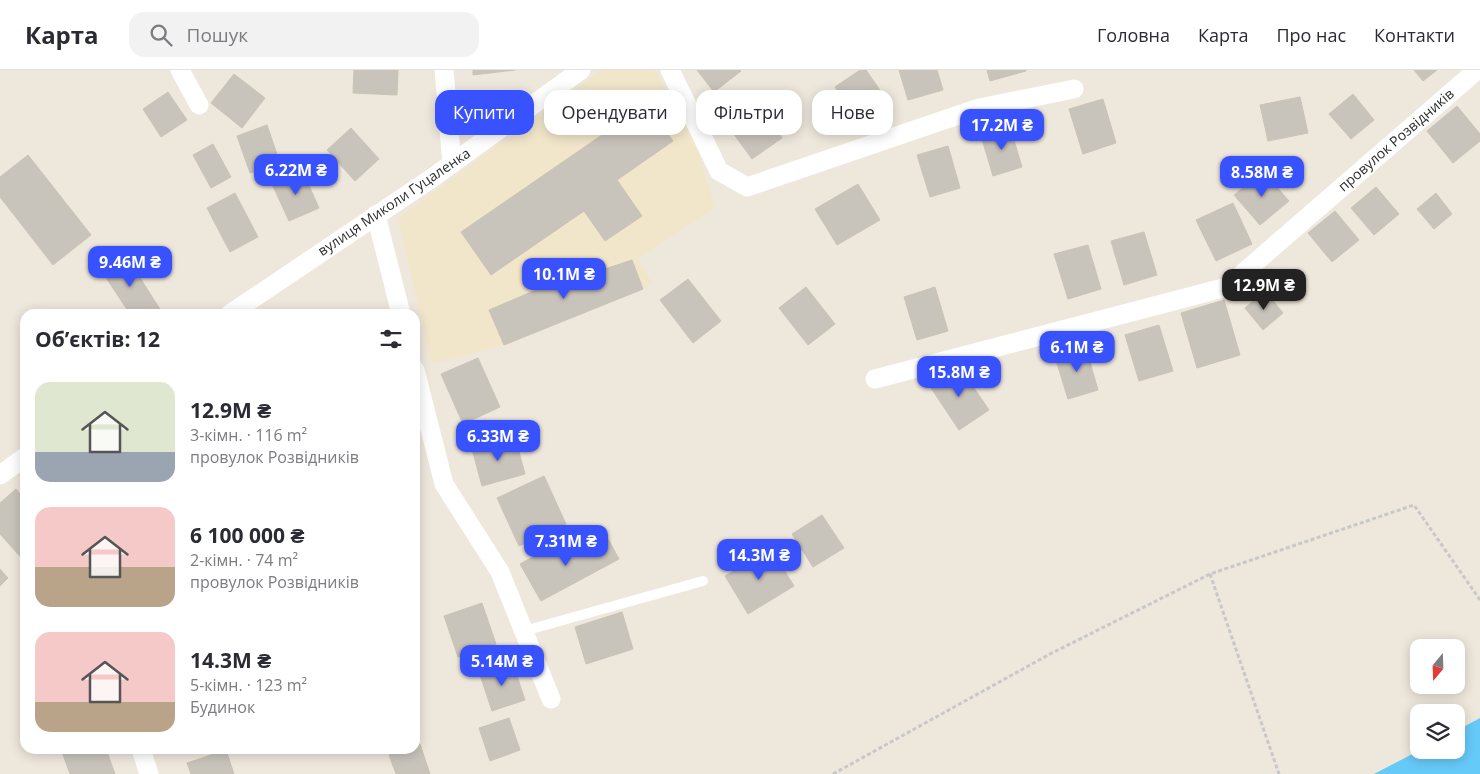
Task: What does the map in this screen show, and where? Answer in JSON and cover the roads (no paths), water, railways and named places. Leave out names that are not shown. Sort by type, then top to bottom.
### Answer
[{"type":"street","points":[[180,70],[199,105]]},
{"type":"street","points":[[444,70],[452,164]]},
{"type":"street","name":"вулиця Миколи Гуцаленка","points":[[237,309],[452,164],[581,70]]},
{"type":"street","points":[[670,70],[718,171],[747,187],[979,108],[1074,89]]},
{"type":"street","name":"провулок Розвідників","points":[[875,379],[1227,287],[1478,70]]},
{"type":"street","points":[[376,215],[400,309]]},
{"type":"street","points":[[420,390],[444,484],[500,572],[551,699]]},
{"type":"street","points":[[0,475],[20,465]]},
{"type":"street","points":[[143,754],[149,774]]},
{"type":"lane","points":[[524,631],[703,581]]},
{"type":"water","points":[[1480,718],[1480,774],[1374,774],[1410,755],[1410,759],[1465,759],[1465,726]]}]
